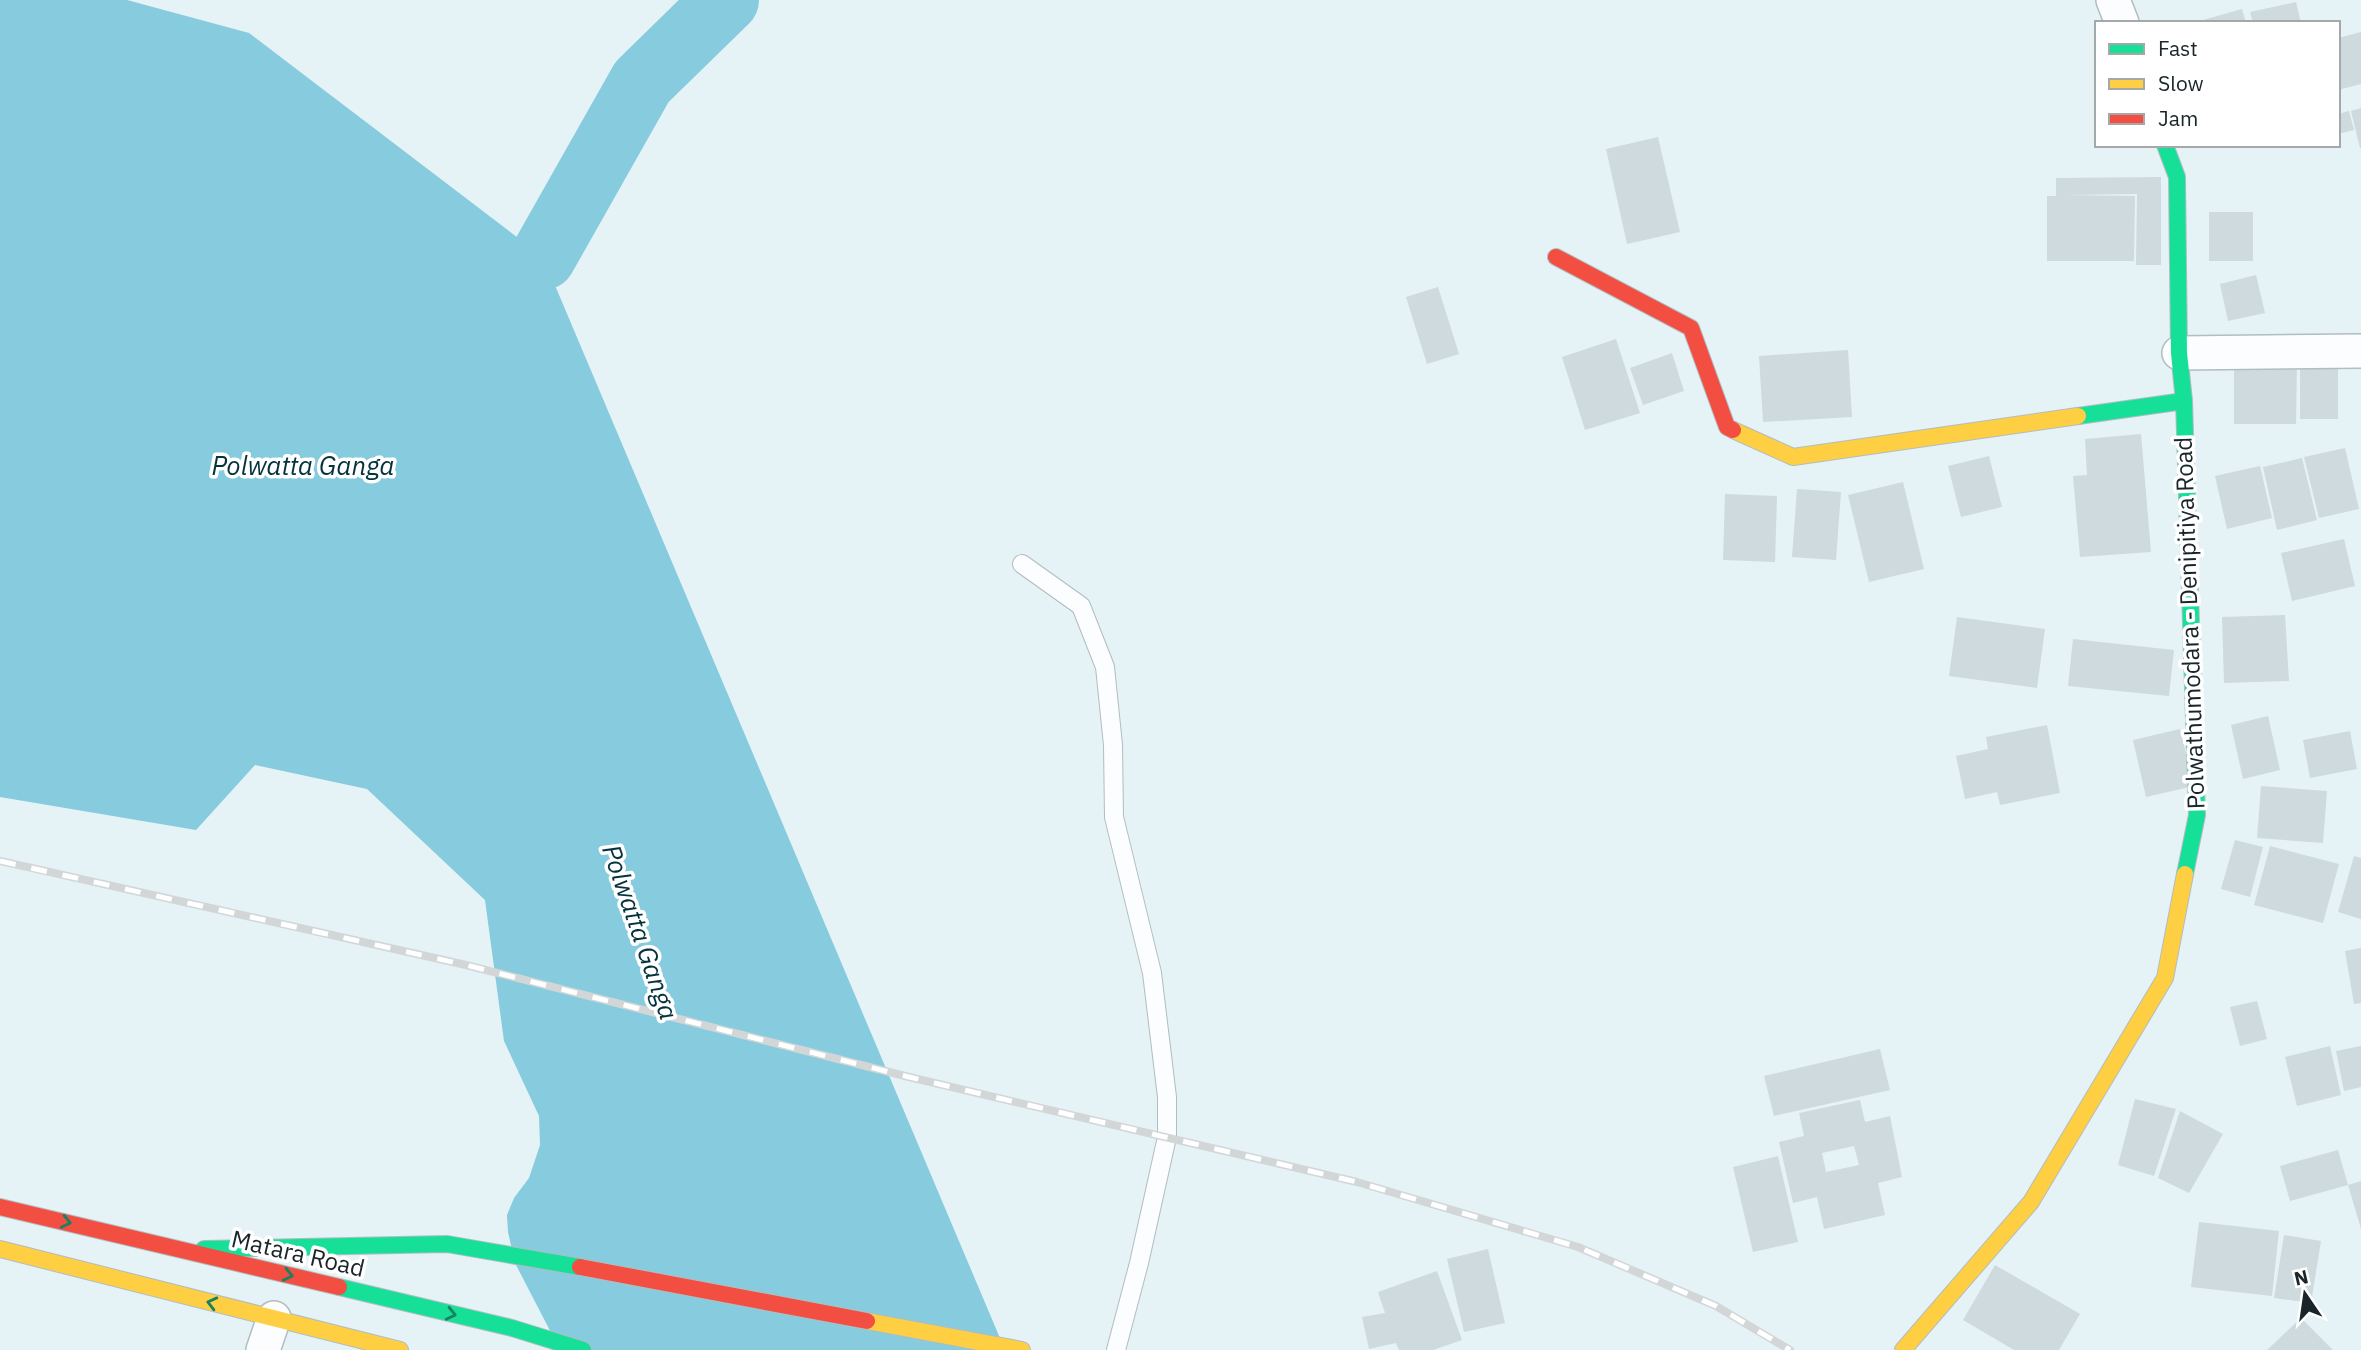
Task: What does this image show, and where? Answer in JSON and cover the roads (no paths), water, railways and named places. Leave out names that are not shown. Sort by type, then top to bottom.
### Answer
[{"type":"main road","name":"Polwathumodara - Denipitiya Road","points":[[1903,1350],[2031,1202],[2165,978],[2196,815],[2183,401],[2179,353],[2177,177],[2166,147]]},
{"type":"main road","points":[[1556,257],[1690,328],[1727,426],[1793,457],[2183,401]]},
{"type":"main road","name":"Matara Road","points":[[0,1207],[513,1328],[583,1350]]},
{"type":"main road","points":[[181,1249],[447,1244],[1022,1350]]},
{"type":"main road","points":[[0,1249],[400,1350]]},
{"type":"street","points":[[2113,0],[2121,21]]},
{"type":"street","points":[[2179,353],[2361,351]]},
{"type":"street","points":[[264,1350],[274,1318]]},
{"type":"lane","points":[[1022,564],[1081,606],[1105,667],[1113,745],[1114,817],[1152,973],[1167,1097],[1167,1138],[1116,1350]]},
{"type":"water","name":"Polwatta Ganga","points":[[0,0],[127,0],[249,33],[543,257],[1005,1350],[560,1350],[515,1263],[508,1232],[507,1215],[514,1198],[529,1178],[540,1145],[539,1116],[504,1041],[485,900],[367,789],[255,765],[196,830],[0,797]]},
{"type":"waterway","points":[[543,257],[642,82],[726,0]]},
{"type":"railway","points":[[0,861],[466,965],[909,1077],[1357,1182],[1578,1247],[1716,1306],[1790,1350]]}]
